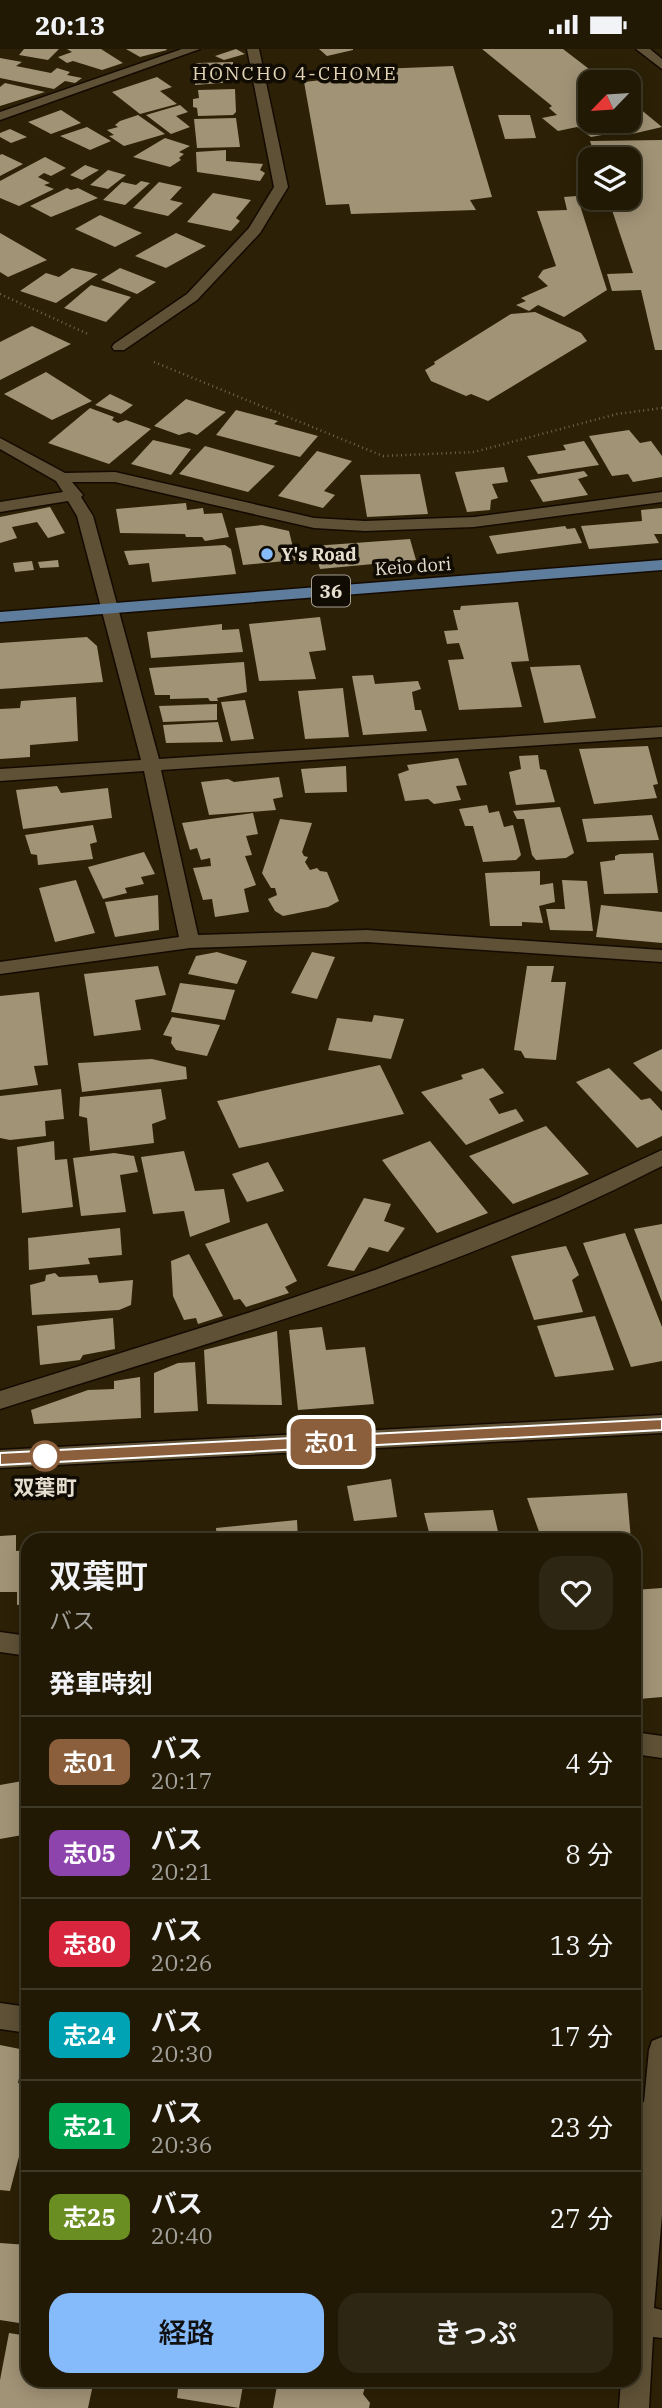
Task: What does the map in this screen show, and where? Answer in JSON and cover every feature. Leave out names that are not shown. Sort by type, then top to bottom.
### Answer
[{"type":"main road","name":"Keio dori","points":[[0,617],[662,565]]},
{"type":"street","points":[[0,116],[194,49]]},
{"type":"street","points":[[120,347],[192,297],[255,230],[281,187],[253,49]]},
{"type":"street","points":[[642,49],[662,65]]},
{"type":"street","points":[[0,443],[62,478],[75,495],[85,516],[151,764],[190,942]]},
{"type":"street","points":[[62,478],[115,477],[314,523],[365,526],[474,521],[662,496]]},
{"type":"street","points":[[0,507],[75,495]]},
{"type":"street","points":[[0,775],[662,732]]},
{"type":"street","points":[[0,968],[190,942],[367,936],[662,956]]},
{"type":"street","points":[[0,1400],[274,1314],[453,1250],[619,1181],[662,1157]]},
{"type":"street","points":[[0,1459],[662,1424]]},
{"type":"street","points":[[0,1641],[21,1645]]},
{"type":"street","points":[[641,1744],[662,1747]]},
{"type":"street","points":[[0,2016],[21,2019]]},
{"type":"street","points":[[641,2370],[650,2322],[645,2116],[662,2050]]},
{"type":"street","points":[[634,2408],[638,2387]]},
{"type":"path","points":[[0,294],[383,456],[474,452],[617,414],[662,408]]},
{"type":"building","points":[[24,49],[59,49],[48,60],[19,55]]},
{"type":"building","points":[[67,49],[101,49],[123,63],[102,70],[73,61],[67,63],[58,57],[72,52]]},
{"type":"building","points":[[126,49],[166,49],[167,50],[140,57]]},
{"type":"building","points":[[236,49],[245,54],[224,60],[215,56]]},
{"type":"building","points":[[319,49],[353,49],[353,50],[327,56]]},
{"type":"building","points":[[482,49],[563,49],[590,70],[578,70],[578,128],[558,131],[542,118],[557,115],[549,108],[552,106]]},
{"type":"building","points":[[0,58],[22,62],[16,66],[51,73],[57,68],[70,72],[67,75],[82,78],[75,83],[65,81],[54,89],[0,78]]},
{"type":"building","points":[[233,62],[233,82],[195,85],[196,63]]},
{"type":"building","points":[[453,66],[492,197],[470,200],[476,210],[351,214],[349,204],[326,205],[304,82],[331,79],[331,71]]},
{"type":"building","points":[[157,77],[172,87],[160,91],[177,104],[140,114],[112,92]]},
{"type":"building","points":[[5,83],[45,92],[0,106],[0,87]]},
{"type":"building","points":[[235,89],[236,112],[233,115],[198,116],[197,108],[193,107],[193,99],[199,98],[198,90]]},
{"type":"building","points":[[180,105],[188,112],[176,116],[190,127],[171,134],[146,115]]},
{"type":"building","points":[[61,110],[81,123],[51,134],[28,122]]},
{"type":"building","points":[[641,110],[662,127],[641,132]]},
{"type":"building","points":[[138,115],[165,134],[124,146],[109,136],[114,135],[107,130],[118,127],[115,125],[120,121]]},
{"type":"building","points":[[498,115],[530,115],[536,138],[505,139]]},
{"type":"building","points":[[236,118],[240,147],[197,148],[194,119]]},
{"type":"building","points":[[87,127],[111,141],[90,150],[60,136]]},
{"type":"building","points":[[10,129],[27,137],[11,143],[0,137],[0,133]]},
{"type":"building","points":[[585,133],[613,133],[591,137]]},
{"type":"building","points":[[165,138],[190,146],[179,152],[184,154],[179,158],[181,160],[170,167],[133,157]]},
{"type":"building","points":[[662,140],[662,350],[655,350],[641,290],[612,291],[607,274],[633,273],[612,210],[641,210],[641,147],[592,147],[590,141]]},
{"type":"building","points":[[226,150],[226,161],[263,164],[260,170],[265,173],[260,181],[197,172],[196,152]]},
{"type":"building","points":[[2,154],[23,164],[0,176]]},
{"type":"building","points":[[45,157],[66,168],[51,176],[44,173],[38,177],[50,183],[44,185],[54,189],[19,206],[0,198],[0,181]]},
{"type":"building","points":[[85,165],[99,170],[82,180],[70,175]]},
{"type":"building","points":[[108,170],[126,175],[108,189],[90,185]]},
{"type":"building","points":[[141,181],[150,183],[125,205],[103,200],[122,182],[136,185]]},
{"type":"building","points":[[159,182],[182,187],[170,200],[183,203],[168,216],[133,208]]},
{"type":"building","points":[[67,188],[78,188],[98,198],[51,217],[30,206]]},
{"type":"building","points":[[213,193],[251,200],[236,218],[240,221],[231,231],[187,222]]},
{"type":"building","points":[[577,196],[578,210],[581,210],[607,290],[564,317],[538,305],[529,311],[516,305],[526,301],[521,298],[548,286],[538,277],[543,270],[556,266],[537,211],[567,210],[564,197]]},
{"type":"building","points":[[100,215],[142,233],[115,247],[75,229]]},
{"type":"building","points":[[0,233],[47,260],[8,277],[0,272]]},
{"type":"building","points":[[176,233],[206,246],[166,268],[135,256]]},
{"type":"building","points":[[72,268],[98,274],[56,303],[20,291],[46,273],[59,277]]},
{"type":"building","points":[[120,268],[156,282],[137,294],[101,280]]},
{"type":"building","points":[[91,285],[131,297],[106,322],[64,308]]},
{"type":"building","points":[[535,312],[581,333],[587,341],[488,401],[471,394],[466,396],[431,381],[425,370],[435,364],[434,362],[511,314]]},
{"type":"building","points":[[32,326],[71,344],[0,380],[0,342]]},
{"type":"building","points":[[46,372],[92,401],[52,420],[4,394]]},
{"type":"building","points":[[110,394],[133,405],[121,414],[95,405]]},
{"type":"building","points":[[186,399],[226,412],[197,435],[189,432],[179,435],[154,426]]},
{"type":"building","points":[[90,408],[114,417],[112,420],[118,423],[126,420],[151,429],[109,464],[48,443]]},
{"type":"building","points":[[236,410],[278,421],[274,424],[318,436],[300,457],[216,435]]},
{"type":"building","points":[[629,430],[640,443],[651,441],[662,456],[662,477],[633,482],[628,474],[612,476],[589,436]]},
{"type":"building","points":[[153,440],[191,449],[171,475],[131,464]]},
{"type":"building","points":[[584,441],[599,465],[538,474],[527,456],[566,450],[563,445]]},
{"type":"building","points":[[205,446],[275,466],[248,492],[179,474]]},
{"type":"building","points":[[317,451],[352,461],[324,491],[335,495],[323,508],[278,496]]},
{"type":"building","points":[[504,467],[508,482],[492,484],[498,498],[491,500],[490,510],[467,512],[455,472]]},
{"type":"building","points":[[584,471],[588,476],[578,479],[588,495],[543,502],[530,480]]},
{"type":"building","points":[[420,474],[428,514],[367,517],[360,475]]},
{"type":"building","points":[[186,503],[187,510],[203,508],[204,514],[222,513],[229,537],[205,541],[202,537],[186,537],[185,534],[120,533],[116,509]]},
{"type":"building","points":[[50,507],[65,533],[48,538],[37,522],[12,527],[17,538],[0,543],[0,517]]},
{"type":"building","points":[[662,508],[662,534],[654,534],[659,543],[589,549],[581,526],[642,521],[641,510]]},
{"type":"building","points":[[262,525],[289,531],[296,560],[243,565],[235,528]]},
{"type":"building","points":[[565,526],[567,529],[575,528],[582,543],[497,554],[489,536]]},
{"type":"building","points":[[410,539],[416,560],[320,569],[313,546]]},
{"type":"building","points":[[225,545],[231,549],[236,574],[152,582],[149,563],[129,565],[124,551]]},
{"type":"building","points":[[58,560],[59,567],[40,568],[38,562]]},
{"type":"building","points":[[32,561],[34,570],[15,572],[13,563]]},
{"type":"building","points":[[518,602],[529,661],[511,662],[522,707],[459,710],[448,660],[464,659],[459,643],[447,644],[444,631],[458,630],[453,610],[460,610],[461,606]]},
{"type":"building","points":[[320,617],[326,650],[309,652],[316,679],[259,681],[249,624]]},
{"type":"building","points":[[222,624],[222,630],[239,629],[243,652],[151,658],[147,632]]},
{"type":"building","points":[[87,637],[97,646],[103,682],[0,689],[0,643]]},
{"type":"building","points":[[244,662],[247,692],[217,698],[218,701],[210,701],[208,698],[170,699],[170,695],[155,695],[149,668]]},
{"type":"building","points":[[580,665],[596,718],[544,723],[530,667]]},
{"type":"building","points":[[373,675],[375,684],[418,681],[421,689],[412,692],[415,710],[421,710],[427,731],[363,735],[352,676]]},
{"type":"building","points":[[343,688],[349,737],[305,739],[298,691]]},
{"type":"building","points":[[76,697],[78,741],[30,745],[30,757],[0,759],[0,709],[20,708],[21,701]]},
{"type":"building","points":[[245,700],[254,739],[231,741],[221,702]]},
{"type":"building","points":[[217,704],[217,720],[163,722],[159,706]]},
{"type":"building","points":[[218,722],[223,742],[166,743],[163,725]]},
{"type":"building","points":[[648,746],[658,784],[653,785],[657,798],[594,804],[579,749]]},
{"type":"building","points":[[538,755],[540,769],[546,770],[555,802],[516,805],[509,772],[521,769],[519,756]]},
{"type":"building","points":[[458,758],[467,785],[456,786],[461,800],[434,804],[428,799],[405,801],[398,774],[409,770],[407,765]]},
{"type":"building","points":[[346,766],[347,792],[305,793],[301,769]]},
{"type":"building","points":[[279,777],[283,797],[273,799],[276,810],[209,815],[201,782],[228,779],[234,782]]},
{"type":"building","points":[[57,786],[61,793],[108,788],[112,818],[23,829],[16,790]]},
{"type":"building","points":[[487,805],[489,813],[499,811],[504,827],[513,825],[521,855],[516,860],[483,862],[473,826],[465,826],[459,809]]},
{"type":"building","points":[[560,807],[574,853],[566,858],[536,860],[532,855],[524,819],[517,819],[513,811]]},
{"type":"building","points":[[253,813],[258,834],[246,836],[252,855],[245,856],[256,885],[244,889],[249,912],[215,917],[212,899],[203,900],[193,868],[211,866],[210,858],[201,860],[197,848],[190,850],[182,823]]},
{"type":"building","points":[[652,815],[659,840],[587,842],[582,819]]},
{"type":"building","points":[[280,819],[312,823],[302,852],[308,857],[305,862],[310,870],[317,868],[327,872],[339,901],[328,907],[283,916],[275,911],[268,899],[277,895],[275,888],[271,888],[262,873]]},
{"type":"building","points":[[93,825],[97,842],[90,844],[93,859],[38,865],[37,855],[31,854],[25,835]]},
{"type":"building","points":[[144,852],[155,874],[141,877],[144,884],[125,888],[127,893],[103,899],[88,867]]},
{"type":"building","points":[[653,853],[658,893],[604,894],[600,862],[615,860],[615,856],[620,854]]},
{"type":"building","points":[[540,871],[540,885],[553,883],[555,902],[539,906],[543,923],[522,922],[522,926],[490,926],[485,873]]},
{"type":"building","points":[[76,880],[95,933],[55,942],[39,888]]},
{"type":"building","points":[[562,880],[587,881],[593,931],[550,930],[546,909],[565,909]]},
{"type":"building","points":[[158,895],[159,930],[115,937],[105,902]]},
{"type":"building","points":[[601,905],[662,912],[662,943],[596,937]]},
{"type":"building","points":[[217,952],[247,961],[237,984],[188,974],[196,956]]},
{"type":"building","points":[[312,952],[335,957],[317,999],[291,993]]},
{"type":"building","points":[[158,966],[166,995],[135,1000],[141,1030],[94,1036],[84,974]]},
{"type":"building","points":[[527,966],[554,966],[551,982],[566,982],[556,1060],[525,1058],[521,1051],[514,1050]]},
{"type":"building","points":[[180,983],[235,990],[225,1020],[171,1012]]},
{"type":"building","points":[[39,992],[48,1065],[34,1066],[38,1085],[0,1090],[0,996]]},
{"type":"building","points":[[374,1015],[404,1019],[391,1059],[328,1050],[337,1018],[372,1022]]},
{"type":"building","points":[[172,1017],[220,1025],[207,1056],[176,1050],[171,1043],[172,1037],[163,1035]]},
{"type":"building","points":[[662,1049],[662,1092],[633,1063]]},
{"type":"building","points":[[152,1059],[186,1067],[187,1079],[82,1092],[78,1063]]},
{"type":"building","points":[[380,1065],[404,1114],[239,1148],[217,1101]]},
{"type":"building","points":[[483,1068],[504,1093],[489,1099],[499,1114],[516,1109],[524,1121],[466,1145],[421,1092],[463,1079],[461,1075]]},
{"type":"building","points":[[609,1068],[641,1100],[650,1098],[662,1111],[662,1136],[637,1148],[576,1082]]},
{"type":"building","points":[[61,1089],[64,1119],[45,1121],[46,1136],[10,1140],[0,1138],[0,1096]]},
{"type":"building","points":[[161,1089],[166,1119],[152,1124],[154,1143],[90,1151],[87,1118],[79,1116],[80,1097]]},
{"type":"building","points":[[546,1126],[589,1174],[513,1204],[469,1156]]},
{"type":"building","points":[[54,1141],[55,1160],[67,1159],[73,1207],[22,1213],[17,1147]]},
{"type":"building","points":[[430,1141],[488,1213],[437,1233],[382,1160]]},
{"type":"building","points":[[184,1151],[195,1191],[224,1189],[230,1222],[190,1237],[184,1211],[153,1214],[141,1157]]},
{"type":"building","points":[[114,1153],[134,1156],[138,1172],[120,1175],[126,1212],[81,1216],[73,1158]]},
{"type":"building","points":[[268,1162],[284,1191],[247,1202],[232,1174]]},
{"type":"building","points":[[364,1198],[391,1204],[384,1221],[405,1228],[388,1252],[369,1247],[354,1271],[327,1266]]},
{"type":"building","points":[[267,1223],[297,1281],[285,1287],[289,1293],[246,1307],[240,1299],[234,1300],[205,1244]]},
{"type":"building","points":[[662,1224],[662,1302],[634,1229]]},
{"type":"building","points":[[120,1228],[122,1255],[88,1258],[90,1264],[29,1270],[28,1238]]},
{"type":"building","points":[[625,1233],[662,1327],[662,1361],[631,1367],[583,1243]]},
{"type":"building","points":[[566,1246],[579,1275],[572,1280],[583,1312],[534,1320],[511,1256]]},
{"type":"building","points":[[189,1254],[223,1316],[198,1324],[196,1318],[184,1320],[173,1296],[171,1261]]},
{"type":"building","points":[[55,1273],[59,1277],[97,1275],[99,1283],[133,1280],[131,1305],[119,1310],[32,1315],[30,1285],[45,1281],[46,1275]]},
{"type":"building","points":[[595,1316],[614,1370],[555,1377],[537,1326]]},
{"type":"building","points":[[113,1318],[115,1349],[83,1355],[80,1360],[40,1365],[37,1326]]},
{"type":"building","points":[[322,1327],[326,1350],[365,1347],[374,1404],[298,1410],[289,1330]]},
{"type":"building","points":[[277,1331],[282,1405],[207,1404],[204,1350]]},
{"type":"building","points":[[195,1362],[198,1411],[154,1413],[154,1373],[178,1363]]},
{"type":"building","points":[[140,1377],[141,1418],[34,1424],[31,1410],[88,1390],[114,1389],[114,1381]]},
{"type":"building","points":[[391,1479],[397,1517],[354,1521],[347,1486]]},
{"type":"building","points":[[627,1493],[630,1533],[540,1533],[527,1498]]},
{"type":"building","points":[[493,1510],[498,1533],[429,1533],[424,1513]]},
{"type":"building","points":[[297,1520],[298,1533],[216,1533],[216,1528]]},
{"type":"building","points":[[16,1535],[16,1551],[21,1551],[21,1605],[17,1605],[17,1592],[0,1592],[0,1536]]},
{"type":"building","points":[[662,1588],[662,1697],[641,1699],[641,1590]]},
{"type":"building","points":[[21,1781],[21,1835],[0,1839],[0,1785]]},
{"type":"building","points":[[0,2045],[21,2049],[18,2083],[21,2084],[21,2149],[10,2191],[0,2190]]},
{"type":"building","points":[[0,2243],[21,2244],[19,2323],[0,2320]]},
{"type":"building","points":[[9,2333],[21,2335],[21,2387],[92,2387],[88,2408],[0,2408],[0,2380]]},
{"type":"building","points":[[178,2387],[243,2387],[239,2408],[177,2398]]},
{"type":"building","points":[[277,2387],[365,2387],[363,2394],[370,2403],[369,2408],[273,2408]]},
{"type":"bus line","name":"志01","points":[[0,1459],[662,1424]]},
{"type":"place","name":"Y's Road","points":[[267,554]]},
{"type":"place","name":"双葉町","points":[[45,1456]]},
{"type":"district","name":"HONCHO 4-CHOME","points":[[295,73]]}]
